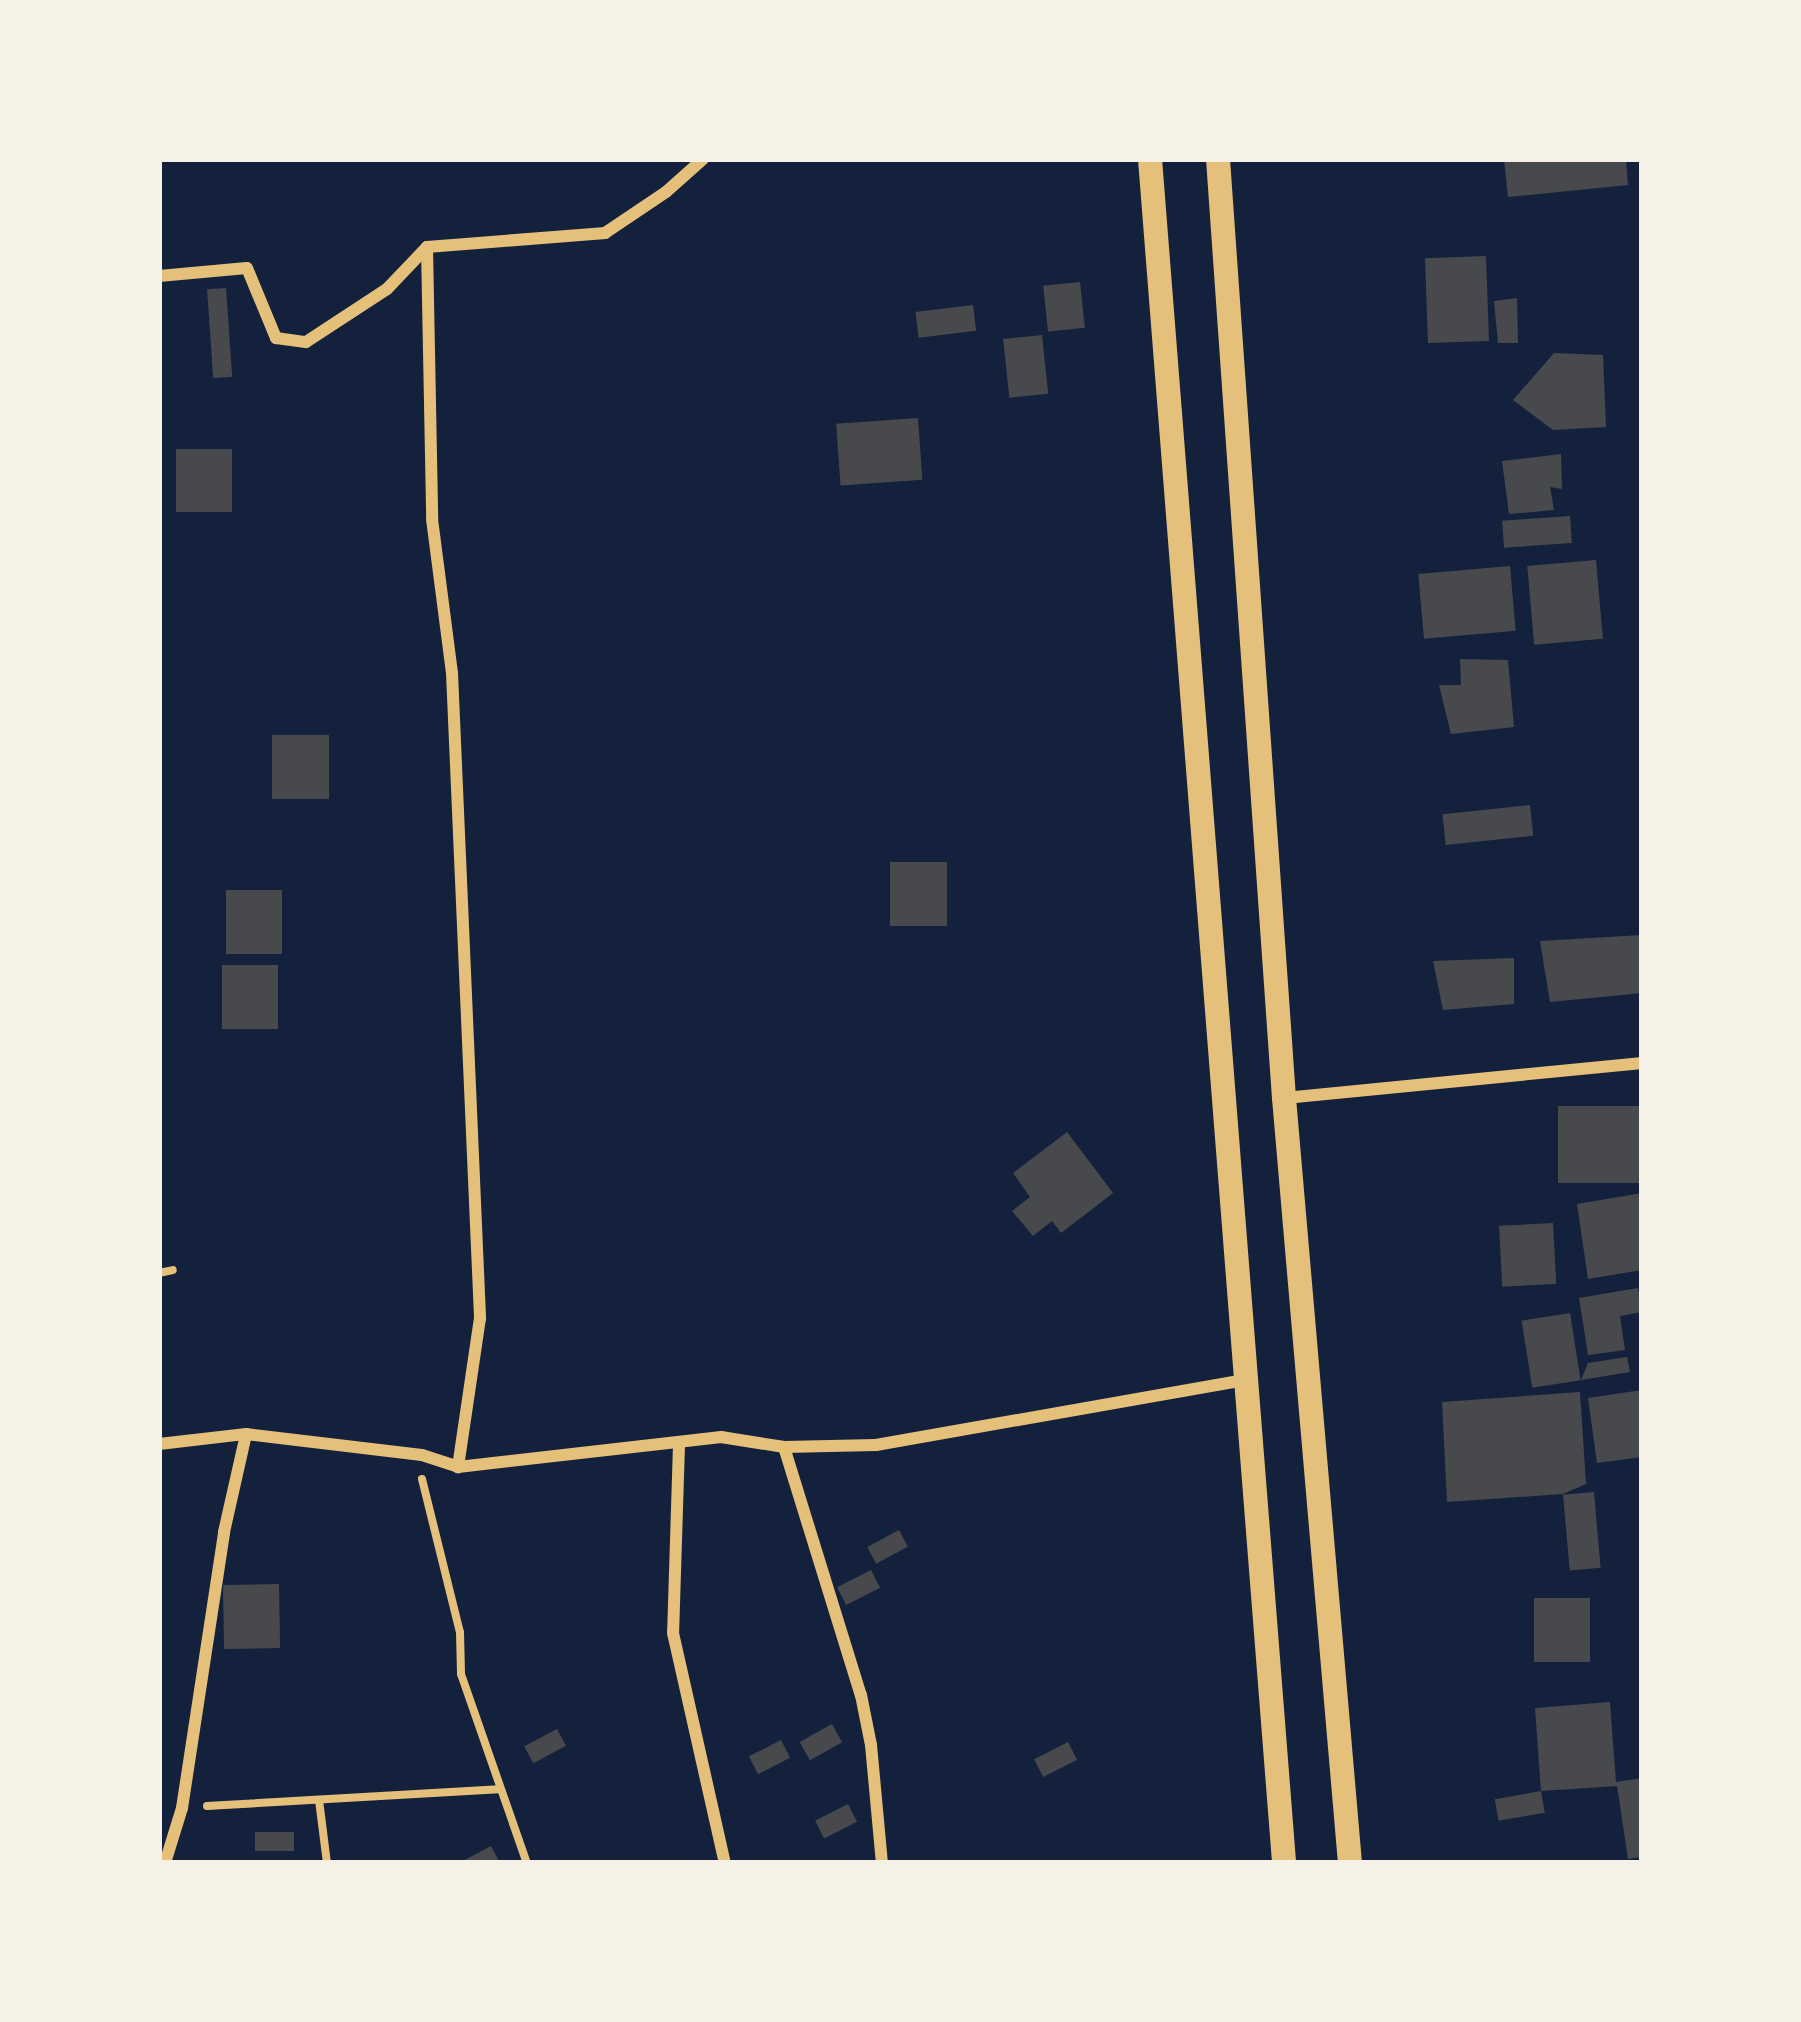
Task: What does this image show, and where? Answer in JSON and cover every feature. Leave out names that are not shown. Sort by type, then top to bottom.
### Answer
[{"type":"main road","points":[[1150,159],[1283,1863]]},
{"type":"main road","points":[[1218,159],[1284,1098],[1350,1863]]},
{"type":"street","points":[[159,276],[247,268],[276,338],[306,341],[387,289],[427,247],[605,233],[666,192],[703,159]]},
{"type":"street","points":[[427,247],[432,519],[452,673],[480,1318],[458,1467]]},
{"type":"street","points":[[1284,1098],[1642,1063]]},
{"type":"street","points":[[159,1444],[246,1434],[422,1455],[458,1467],[721,1437],[784,1448],[876,1444],[1243,1380]]},
{"type":"street","points":[[165,1863],[182,1808],[224,1532],[246,1434]]},
{"type":"street","points":[[679,1444],[673,1633],[725,1863]]},
{"type":"street","points":[[784,1448],[861,1695],[872,1745],[882,1863]]},
{"type":"path","points":[[159,1273],[173,1270]]},
{"type":"path","points":[[422,1455],[422,1497],[442,1551],[460,1632],[461,1674],[527,1863]]},
{"type":"path","points":[[182,1808],[500,1789]]},
{"type":"path","points":[[319,1800],[327,1863]]},
{"type":"building","points":[[1504,159],[1626,159],[1628,185],[1508,197]]},
{"type":"building","points":[[1486,256],[1489,341],[1428,343],[1425,258]]},
{"type":"building","points":[[1080,282],[1085,328],[1048,332],[1043,286]]},
{"type":"building","points":[[226,288],[232,377],[213,378],[207,289]]},
{"type":"building","points":[[1517,298],[1518,343],[1498,343],[1494,301]]},
{"type":"building","points":[[973,305],[976,331],[919,338],[915,312]]},
{"type":"building","points":[[1042,335],[1048,394],[1009,398],[1003,339]]},
{"type":"building","points":[[1554,353],[1603,355],[1606,427],[1553,430],[1513,400]]},
{"type":"building","points":[[918,418],[922,480],[841,486],[836,424]]},
{"type":"building","points":[[176,449],[232,449],[232,512],[176,512]]},
{"type":"building","points":[[1561,454],[1562,489],[1550,487],[1554,510],[1509,514],[1502,461]]},
{"type":"building","points":[[1570,516],[1572,543],[1504,548],[1502,521]]},
{"type":"building","points":[[1596,560],[1603,639],[1534,645],[1527,566]]},
{"type":"building","points":[[1510,566],[1516,631],[1424,639],[1418,574]]},
{"type":"building","points":[[1460,659],[1508,660],[1514,727],[1451,734],[1439,685],[1461,685]]},
{"type":"building","points":[[272,735],[329,735],[329,799],[272,799]]},
{"type":"building","points":[[1530,805],[1533,836],[1446,845],[1442,814]]},
{"type":"building","points":[[890,862],[947,862],[947,926],[890,926]]},
{"type":"building","points":[[226,890],[282,890],[282,954],[226,954]]},
{"type":"building","points":[[1642,935],[1642,993],[1550,1002],[1540,941]]},
{"type":"building","points":[[1514,958],[1514,1004],[1443,1010],[1433,961]]},
{"type":"building","points":[[222,965],[278,965],[278,1029],[222,1029]]},
{"type":"building","points":[[1558,1106],[1642,1106],[1642,1183],[1558,1183]]},
{"type":"building","points":[[1067,1132],[1113,1193],[1061,1233],[1052,1221],[1033,1236],[1012,1211],[1030,1197],[1013,1173]]},
{"type":"building","points":[[1642,1193],[1642,1270],[1588,1279],[1577,1204]]},
{"type":"building","points":[[1553,1223],[1556,1284],[1502,1287],[1499,1226]]},
{"type":"building","points":[[1638,1288],[1642,1312],[1620,1316],[1625,1350],[1588,1355],[1579,1298]]},
{"type":"building","points":[[1570,1313],[1581,1380],[1532,1388],[1522,1321]]},
{"type":"building","points":[[1627,1357],[1630,1372],[1581,1380],[1588,1363]]},
{"type":"building","points":[[1642,1390],[1642,1457],[1597,1463],[1588,1398]]},
{"type":"building","points":[[1580,1392],[1586,1484],[1563,1494],[1447,1502],[1442,1402]]},
{"type":"building","points":[[1594,1492],[1601,1568],[1570,1570],[1563,1495]]},
{"type":"building","points":[[899,1530],[908,1547],[876,1564],[867,1547]]},
{"type":"building","points":[[871,1570],[880,1588],[846,1605],[837,1587]]},
{"type":"building","points":[[279,1584],[280,1648],[224,1649],[223,1585]]},
{"type":"building","points":[[1534,1598],[1590,1598],[1590,1662],[1534,1662]]},
{"type":"building","points":[[1610,1702],[1616,1782],[1642,1778],[1642,1857],[1628,1859],[1617,1786],[1541,1791],[1535,1708]]},
{"type":"building","points":[[832,1724],[842,1742],[810,1760],[800,1742]]},
{"type":"building","points":[[557,1729],[566,1746],[533,1763],[524,1746]]},
{"type":"building","points":[[781,1740],[790,1758],[758,1774],[749,1756]]},
{"type":"building","points":[[1068,1742],[1077,1760],[1043,1777],[1034,1759]]},
{"type":"building","points":[[1541,1791],[1545,1813],[1499,1821],[1495,1799]]},
{"type":"building","points":[[848,1804],[857,1822],[824,1839],[815,1821]]},
{"type":"building","points":[[255,1832],[294,1832],[294,1851],[255,1851]]},
{"type":"building","points":[[491,1846],[500,1863],[459,1863]]}]
